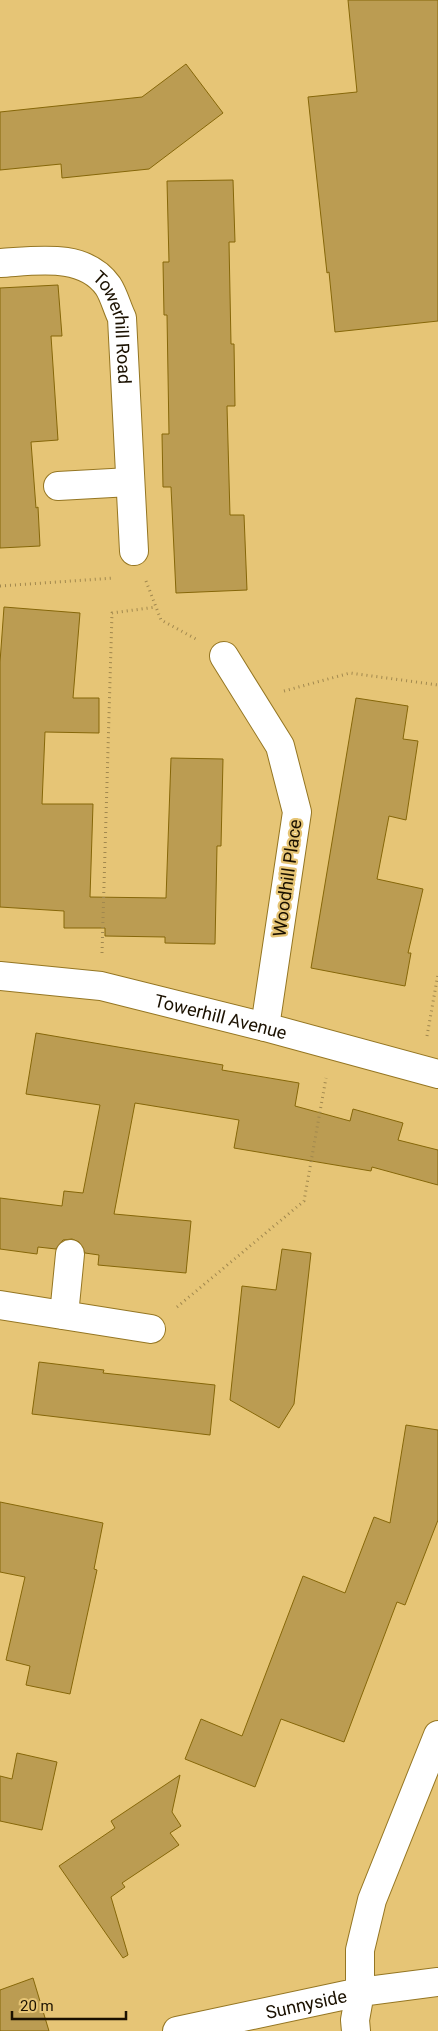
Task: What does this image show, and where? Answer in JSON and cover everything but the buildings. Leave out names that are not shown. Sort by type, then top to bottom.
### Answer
[{"type":"street","name":"Towerhill Road","points":[[0,263],[56,260],[85,266],[108,286],[122,318],[134,551]]},
{"type":"street","points":[[58,486],[130,482]]},
{"type":"street","name":"Woodhill Place","points":[[224,656],[280,746],[297,812],[265,1026]]},
{"type":"street","name":"Towerhill Avenue","points":[[0,976],[102,986],[265,1026],[429,1071]]},
{"type":"street","points":[[64,1315],[70,1254]]},
{"type":"street","points":[[0,1305],[151,1329]]},
{"type":"street","points":[[356,2031],[355,2020],[360,1992],[360,1950],[372,1900],[438,1735]]},
{"type":"street","name":"Sunnyside","points":[[177,2031],[360,1992],[438,1982]]},
{"type":"path","points":[[134,551],[161,620],[224,656]]},
{"type":"path","points":[[0,586],[115,578]]},
{"type":"path","points":[[102,986],[112,613],[156,607]]},
{"type":"path","points":[[252,700],[350,673],[438,685]]},
{"type":"path","points":[[429,1071],[438,974]]},
{"type":"path","points":[[151,1329],[304,1201],[332,1045]]}]
